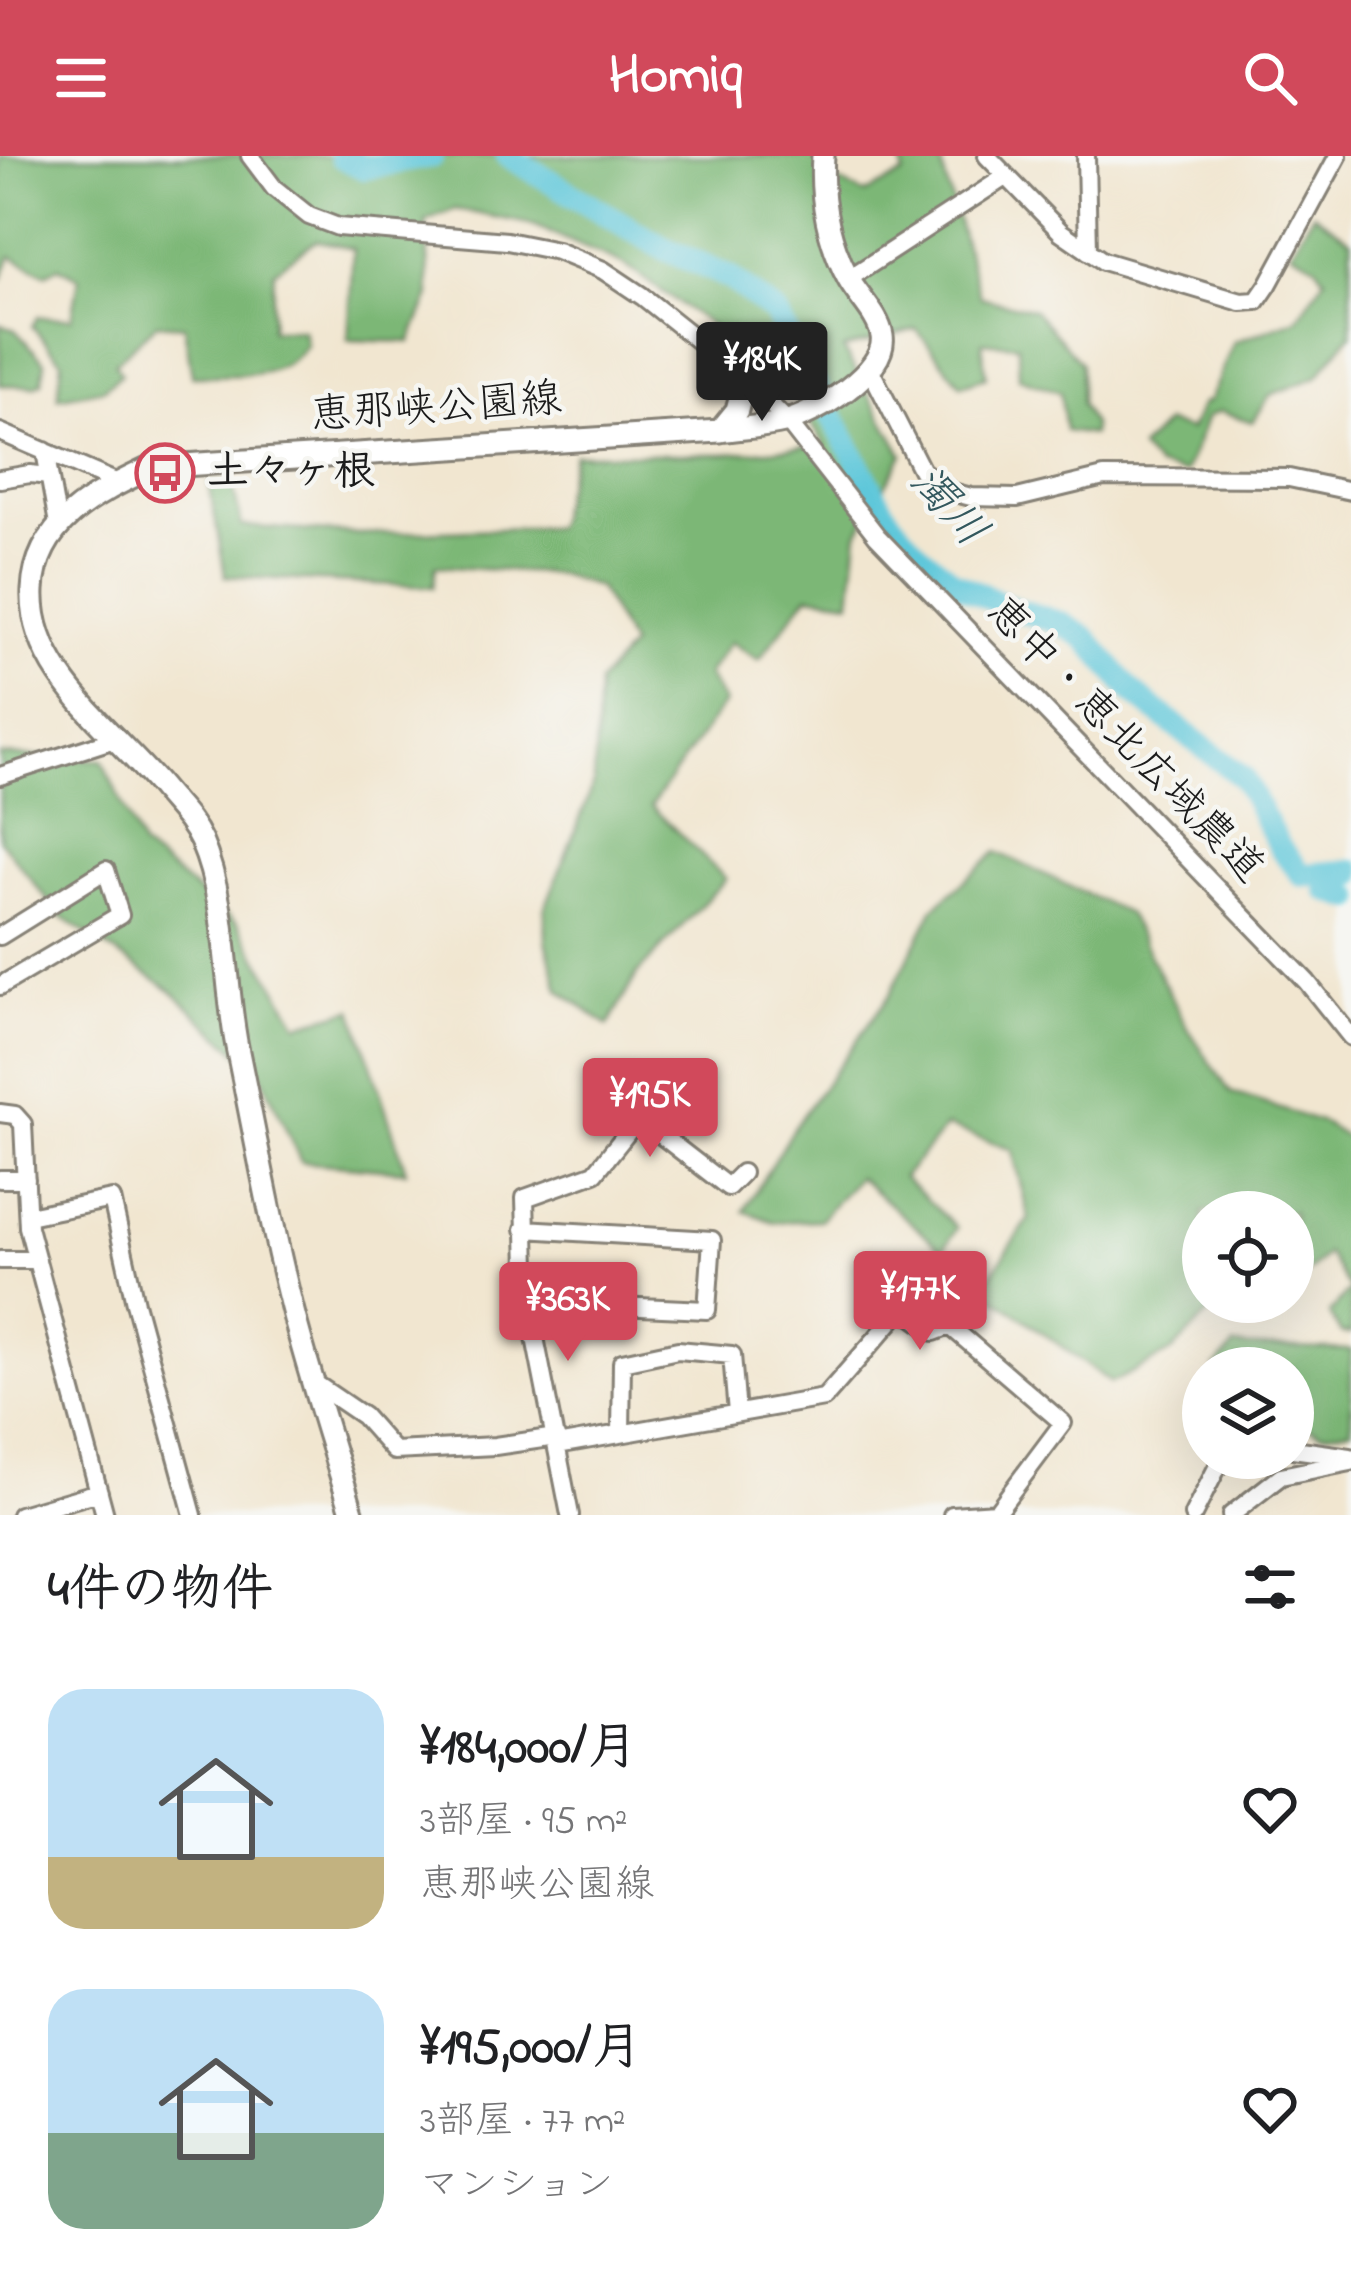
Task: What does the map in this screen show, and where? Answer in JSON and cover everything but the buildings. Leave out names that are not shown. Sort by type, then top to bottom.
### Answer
[{"type":"main road","points":[[823,156],[826,223],[848,279],[882,335],[879,356],[862,376]]},
{"type":"main road","name":"恵那峡公園線","points":[[58,524],[85,501],[152,467],[788,422],[815,410],[862,376]]},
{"type":"main road","points":[[720,430],[737,410],[745,379]]},
{"type":"main road","points":[[58,524],[40,557],[33,589],[43,645],[65,683],[192,824],[208,858],[230,1010],[262,1173],[313,1382],[353,1515]]},
{"type":"street","name":"恵中・恵北広域農道","points":[[250,156],[274,188],[309,215],[338,227],[507,241],[557,250],[603,270],[642,296],[745,379],[788,422],[877,536],[1307,982],[1351,1036]]},
{"type":"street","points":[[987,156],[1061,232],[1103,261],[1241,302],[1257,301],[1338,156],[1351,166]]},
{"type":"street","points":[[1086,156],[1088,251]]},
{"type":"street","points":[[848,279],[1005,177]]},
{"type":"street","points":[[862,376],[922,471],[952,492],[971,497],[1017,498],[1105,477],[1288,478],[1351,491]]},
{"type":"street","points":[[0,432],[118,484]]},
{"type":"street","points":[[45,451],[58,524]]},
{"type":"street","points":[[0,479],[49,476]]},
{"type":"street","points":[[0,776],[118,738]]},
{"type":"street","points":[[0,936],[106,870],[120,915],[0,986]]},
{"type":"street","points":[[0,1113],[22,1120],[28,1216],[37,1260],[105,1515]]},
{"type":"street","points":[[570,1515],[528,1302],[525,1198],[595,1173],[639,1118],[728,1187],[742,1173]]},
{"type":"street","points":[[0,1179],[26,1180]]},
{"type":"street","points":[[28,1216],[112,1198],[135,1304],[193,1515]]},
{"type":"street","points":[[524,1229],[712,1240],[707,1310],[528,1302]]},
{"type":"street","points":[[0,1260],[37,1260]]},
{"type":"street","points":[[313,1382],[363,1416],[394,1451],[621,1434],[824,1398],[902,1309],[934,1331],[950,1326],[1063,1423],[995,1513],[952,1515]]},
{"type":"street","points":[[621,1434],[622,1362],[678,1350],[733,1354],[737,1413]]},
{"type":"street","points":[[1314,1453],[1351,1459]]},
{"type":"street","points":[[1231,1515],[1282,1476],[1351,1459]]},
{"type":"street","points":[[1193,1515],[1211,1479]]},
{"type":"street","points":[[20,1515],[99,1492]]},
{"type":"green space","points":[[0,156],[838,156],[833,179],[865,194],[904,174],[901,156],[939,156],[980,297],[1034,310],[1081,363],[1081,404],[1092,435],[1065,431],[1060,392],[1019,378],[1018,345],[982,342],[986,377],[961,385],[916,329],[843,349],[903,454],[858,533],[851,601],[808,595],[759,660],[730,642],[707,675],[724,703],[651,806],[726,879],[637,974],[608,1026],[559,990],[546,941],[545,908],[594,783],[598,683],[631,646],[598,587],[558,574],[436,566],[433,587],[225,576],[209,482],[232,484],[242,526],[359,534],[554,527],[574,454],[723,454],[825,445],[780,374],[623,264],[530,224],[455,209],[426,221],[430,296],[410,342],[348,340],[353,249],[316,240],[274,271],[271,330],[303,330],[306,345],[283,366],[255,374],[192,376],[184,326],[156,324],[115,363],[121,374],[103,389],[58,398],[62,361],[32,326],[38,317],[72,318],[79,278],[59,267],[45,274],[11,256],[0,282]]},
{"type":"green space","points":[[1313,213],[1351,239],[1351,334],[1317,377],[1270,395],[1253,422],[1220,411],[1207,417],[1185,473],[1157,467],[1140,449],[1166,423],[1190,430],[1202,404],[1209,401],[1234,342],[1297,319],[1325,278],[1315,264],[1291,251]]},
{"type":"green space","points":[[0,324],[15,330],[45,362],[42,382],[0,385]]},
{"type":"green space","points":[[0,755],[102,760],[142,848],[238,924],[298,1024],[353,1009],[406,1171],[301,1162],[261,1074],[171,990],[60,916],[0,840]]},
{"type":"green space","points":[[997,852],[1128,914],[1187,1027],[1230,1092],[1323,1123],[1351,1140],[1351,1334],[1341,1333],[1329,1314],[1350,1290],[1327,1254],[1314,1267],[1314,1191],[1182,1191],[1182,1323],[1200,1323],[1172,1352],[1111,1383],[982,1288],[1029,1219],[1012,1150],[947,1126],[903,1177],[957,1228],[943,1250],[858,1177],[820,1220],[774,1222],[744,1211],[795,1125],[889,996],[934,908]]},
{"type":"green space","points":[[1314,1349],[1351,1350],[1351,1429],[1314,1430]]},
{"type":"waterway","name":"濁川","points":[[341,156],[364,168],[432,156]]},
{"type":"waterway","name":"濁川","points":[[508,156],[663,248],[730,278],[775,313],[888,518],[916,551],[952,581],[1008,607],[1060,623],[1086,638],[1132,692],[1243,778],[1279,846],[1302,875],[1351,871]]},
{"type":"waterway","name":"濁川","points":[[1351,875],[1327,890],[1351,898]]},
{"type":"place","name":"土々ヶ根","points":[[165,473]]}]
